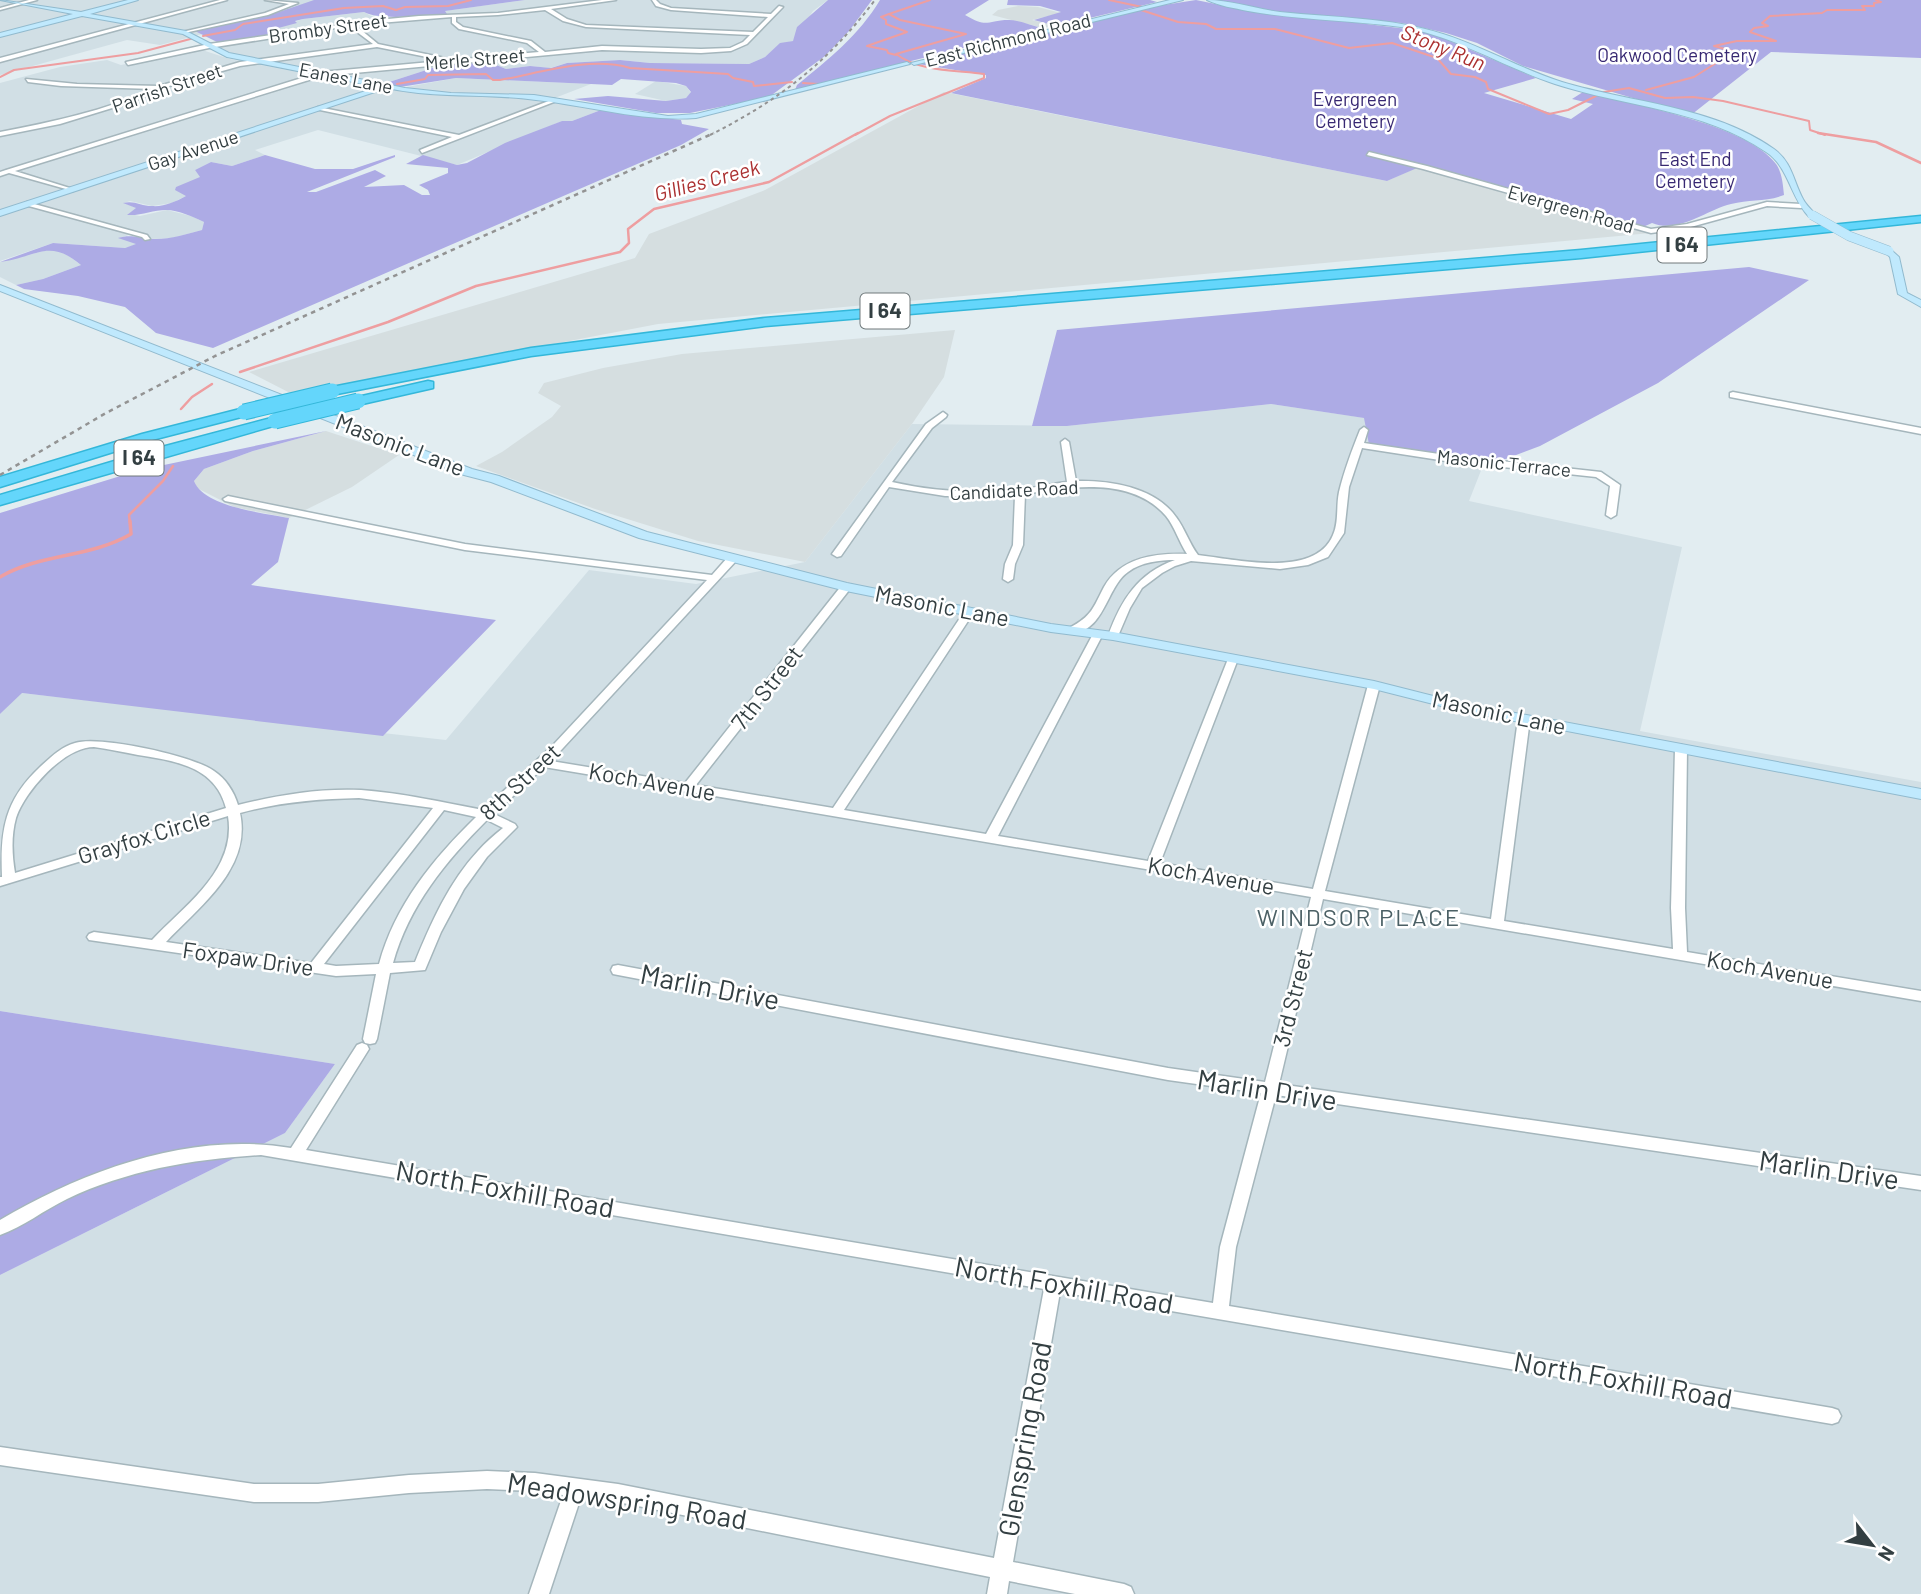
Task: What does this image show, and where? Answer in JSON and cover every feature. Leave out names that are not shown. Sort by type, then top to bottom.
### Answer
[{"type":"highway","name":"I 64","points":[[0,481],[244,412],[332,391],[531,352],[765,321],[1498,262],[1921,219]]},
{"type":"highway","name":"I 64","points":[[2,499],[163,450],[358,401],[456,379],[683,344],[829,329],[1559,268],[1921,231]]},
{"type":"street","name":"Eanes Lane","points":[[3,0],[184,32],[200,38],[219,53],[386,86],[442,94],[534,97],[654,117],[696,116]]},
{"type":"street","points":[[0,9],[35,0]]},
{"type":"street","points":[[0,34],[135,0]]},
{"type":"street","points":[[0,60],[225,0]]},
{"type":"street","points":[[184,32],[266,14],[296,3],[267,0]]},
{"type":"street","name":"Bromby Street","points":[[128,63],[209,46],[351,24],[614,0]]},
{"type":"street","points":[[654,0],[657,5],[671,9],[772,16]]},
{"type":"street","points":[[1158,0],[1166,2]]},
{"type":"street","name":"East Richmond Road","points":[[696,116],[1180,0]]},
{"type":"street","points":[[1209,0],[1252,9],[1423,29],[1467,44],[1541,76],[1690,117],[1746,136],[1776,154],[1790,171],[1801,206],[1812,215],[1849,236],[1889,251],[1894,257],[1900,290],[1917,303]]},
{"type":"street","name":"Merle Street","points":[[3,172],[321,74],[621,47],[714,51],[741,46],[781,7]]},
{"type":"street","points":[[547,8],[565,20],[586,26],[754,34]]},
{"type":"street","points":[[454,16],[454,23],[461,28],[529,42],[543,53]]},
{"type":"street","points":[[351,24],[378,46],[452,61]]},
{"type":"street","name":"Parrish Street","points":[[0,134],[58,123],[123,104],[192,77],[257,62],[378,46]]},
{"type":"street","points":[[28,80],[72,87],[128,85],[160,88]]},
{"type":"street","name":"Gay Avenue","points":[[0,213],[386,86]]},
{"type":"street","points":[[62,91],[72,87]]},
{"type":"street","points":[[422,151],[556,100]]},
{"type":"street","points":[[318,109],[460,137]]},
{"type":"street","points":[[7,125],[21,130]]},
{"type":"street","name":"Evergreen Road","points":[[1369,154],[1425,167],[1651,231],[1687,226],[1766,204],[1801,206]]},
{"type":"street","points":[[3,172],[71,190]]},
{"type":"street","points":[[27,204],[145,236],[147,239]]},
{"type":"street","name":"Masonic Lane","points":[[0,288],[468,472],[495,479],[614,524],[732,559],[846,587],[969,612],[1374,685],[1524,719],[1921,794]]},
{"type":"street","points":[[1733,395],[1921,431]]},
{"type":"street","points":[[837,554],[929,426],[943,415]]},
{"type":"street","points":[[1073,631],[1095,618],[1118,576],[1125,569],[1160,557],[1174,555],[1277,566],[1306,563],[1324,555],[1334,544],[1339,532],[1343,492],[1364,430]]},
{"type":"street","points":[[1065,442],[1072,485]]},
{"type":"street","name":"Masonic Terrace","points":[[1359,444],[1446,458],[1598,474],[1615,485],[1611,515]]},
{"type":"street","name":"Candidate Road","points":[[887,484],[946,495],[1020,493],[1072,485],[1125,490],[1156,503],[1176,522],[1185,545],[1194,557]]},
{"type":"street","points":[[1008,579],[1010,564],[1018,545],[1020,493]]},
{"type":"street","points":[[228,499],[465,547],[713,578]]},
{"type":"street","points":[[990,839],[1132,594],[1146,578],[1159,569],[1194,557]]},
{"type":"street","name":"8th Street","points":[[295,1154],[366,1044],[399,926],[420,887],[453,845],[543,763],[732,559]]},
{"type":"street","name":"7th Street","points":[[687,789],[846,587]]},
{"type":"street","points":[[836,813],[969,612]]},
{"type":"street","points":[[1152,866],[1233,659]]},
{"type":"street","name":"3rd Street","points":[[1220,1312],[1235,1215],[1270,1090],[1318,894],[1374,685]]},
{"type":"street","points":[[1497,923],[1524,719]]},
{"type":"street","name":"Grayfox Circle","points":[[90,743],[170,758],[200,767],[224,786],[234,810],[5,881],[3,839],[15,804],[38,775],[62,753],[78,746],[90,743]]},
{"type":"street","points":[[1680,955],[1678,908],[1681,749]]},
{"type":"street","name":"Koch Avenue","points":[[543,763],[1921,996]]},
{"type":"street","points":[[155,946],[215,880],[231,857],[235,844],[234,810],[274,800],[338,794],[397,797],[486,815]]},
{"type":"street","points":[[314,968],[441,806]]},
{"type":"street","name":"Foxpaw Drive","points":[[94,937],[336,971],[420,967],[434,932],[458,887],[477,860],[511,827],[486,815]]},
{"type":"street","name":"Marlin Drive","points":[[618,970],[1129,1067],[1270,1090],[1921,1183]]},
{"type":"street","name":"North Foxhill Road","points":[[0,1228],[62,1192],[141,1164],[227,1150],[261,1149],[1832,1416]]},
{"type":"street","name":"Glenspring Road","points":[[997,1594],[1054,1283]]},
{"type":"street","name":"Meadowspring Road","points":[[0,1456],[217,1489],[263,1493],[318,1493],[487,1480],[535,1482],[575,1487],[1124,1594]]},
{"type":"street","points":[[539,1594],[575,1487]]},
{"type":"shaded area","points":[[0,0],[332,0],[160,45],[127,40],[0,75]]},
{"type":"shaded area","points":[[525,0],[828,0],[813,11],[793,41],[780,44],[765,57],[749,64],[620,60],[567,63],[550,68],[530,66],[506,69],[484,60],[445,64],[383,84],[234,54],[216,46],[274,36],[266,32],[303,19],[364,12],[371,16],[385,15],[396,20],[446,16],[444,11]]},
{"type":"shaded area","points":[[1018,6],[1038,7],[1061,13],[1032,20],[1053,25],[1043,28],[992,15],[998,10]]},
{"type":"shaded area","points":[[199,49],[230,59],[390,90],[456,78],[591,84],[547,101],[601,110],[572,121],[562,121],[457,165],[318,130],[255,150],[265,155],[232,166],[211,162],[195,170],[201,177],[186,196],[172,203],[152,206],[130,201],[124,203],[137,208],[129,214],[140,216],[167,210],[191,216],[204,222],[202,230],[172,238],[151,239],[131,234],[120,238],[138,244],[125,248],[53,243],[0,261],[0,83],[60,67],[107,60],[121,65]]},
{"type":"shaded area","points":[[656,81],[686,86],[691,93],[686,98],[666,101],[635,94]]},
{"type":"shaded area","points":[[944,92],[1387,181],[1418,167],[1651,233],[658,324],[292,394],[249,372],[635,258],[649,234],[765,190]]},
{"type":"shaded area","points":[[48,250],[62,251],[81,265],[43,279],[16,285],[0,277],[0,262]]},
{"type":"shaded area","points":[[955,330],[944,377],[912,424],[805,562],[698,541],[595,509],[476,466],[502,452],[552,417],[561,406],[538,393],[544,383],[603,368],[682,354]]},
{"type":"shaded area","points":[[1271,404],[1365,418],[1370,450],[1482,468],[1469,501],[1682,547],[1640,731],[1921,782],[1921,1594],[0,1594],[0,1275],[285,1133],[335,1064],[0,1011],[0,714],[21,693],[446,740],[589,570],[696,584],[805,562],[912,424],[1067,426]]},
{"type":"shaded area","points":[[326,431],[399,455],[352,487],[289,518],[234,507],[197,488],[194,481],[204,469],[253,451]]},
{"type":"green space","points":[[314,0],[525,0],[445,11],[447,14],[392,17],[364,12],[303,19],[267,31],[271,34],[219,43],[195,31],[279,12]]},
{"type":"green space","points":[[828,0],[872,0],[849,31],[825,56],[769,97],[690,113],[656,113],[574,99],[608,96],[666,101],[686,98],[691,92],[686,86],[676,83],[621,79],[612,85],[456,78],[400,87],[383,84],[445,64],[484,60],[506,69],[530,66],[551,68],[567,63],[620,60],[749,64],[765,57],[780,43],[793,41],[797,27]]},
{"type":"green space","points":[[880,0],[989,0],[965,15],[983,23],[1013,20],[1043,28],[795,90],[797,85],[853,35]]},
{"type":"green space","points":[[1008,0],[1157,2],[1056,26],[1034,20],[1061,12],[1040,6],[1007,5]]},
{"type":"green space","points":[[1196,0],[1230,7],[1415,30],[1443,38],[1536,78],[1484,93],[1571,119],[1593,104],[1572,99],[1583,92],[1715,127],[1761,150],[1776,164],[1784,195],[1731,204],[1672,226],[1652,223],[1643,227],[1424,165],[1387,181],[951,93],[986,78],[986,75],[918,64],[1151,7]]},
{"type":"green space","name":"Oakwood Cemetery","points":[[1218,0],[1921,0],[1921,58],[1771,52],[1691,115],[1523,66],[1477,43],[1446,33],[1402,23],[1252,9]]},
{"type":"green space","points":[[601,110],[681,120],[682,124],[709,129],[681,145],[213,348],[156,333],[125,307],[78,296],[24,289],[16,285],[43,279],[81,265],[59,252],[42,251],[0,262],[53,243],[125,248],[136,244],[118,238],[131,236],[164,239],[202,230],[204,222],[176,211],[161,210],[127,215],[136,208],[123,203],[156,206],[178,200],[186,196],[175,190],[176,187],[200,177],[195,170],[211,162],[232,166],[265,155],[315,169],[353,169],[395,155],[307,192],[316,192],[375,170],[386,176],[364,187],[404,185],[422,195],[430,195],[428,190],[419,185],[448,173],[448,168],[406,164],[423,155],[457,165],[467,163],[505,143],[562,121],[572,121]]},
{"type":"green space","points":[[1749,267],[1809,280],[1658,383],[1540,446],[1482,468],[1370,450],[1364,418],[1271,404],[1067,426],[1032,426],[1057,330]]},
{"type":"green space","points":[[326,431],[253,451],[204,469],[194,481],[200,490],[222,503],[289,518],[278,562],[251,585],[496,620],[383,736],[22,693],[0,714],[0,513],[140,470]]},
{"type":"green space","points":[[0,1011],[335,1064],[285,1133],[0,1275]]},
{"type":"waterway","points":[[203,36],[235,30],[243,24],[344,8],[383,6],[396,10],[405,7],[448,6],[471,0]]},
{"type":"waterway","name":"Gillies Creek","points":[[889,14],[930,0]]},
{"type":"waterway","name":"Stony Run","points":[[1109,0],[1147,8],[1141,10],[1178,22],[1206,24],[1216,29],[1275,29],[1349,48],[1392,43],[1437,58],[1451,74],[1475,77],[1486,82],[1488,89],[1549,114],[1568,110],[1604,92],[1629,88],[1665,98],[1693,97],[1723,101],[1809,121],[1810,130],[1820,133]]},
{"type":"waterway","points":[[1646,90],[1694,77],[1724,58],[1724,54],[1736,52],[1714,46],[1737,41],[1776,41],[1750,32],[1754,28],[1768,26],[1762,23],[1770,16],[1822,13],[1827,10],[1865,10],[1862,6],[1874,6],[1874,3],[1881,2],[1876,0]]},
{"type":"waterway","name":"Gillies Creek","points":[[855,135],[890,116],[984,78],[984,74],[927,67],[896,54],[966,34],[900,20],[889,14]]},
{"type":"waterway","name":"Gillies Creek","points":[[889,14],[881,17],[886,20],[886,24],[907,32],[867,46],[887,50],[888,53],[896,55]]},
{"type":"waterway","points":[[0,77],[14,70],[138,53],[194,38]]},
{"type":"waterway","points":[[397,84],[425,79],[428,75],[486,74],[493,80],[500,80],[565,67],[598,64],[728,74],[733,78],[753,82],[754,86],[792,82]]},
{"type":"waterway","points":[[803,83],[819,84]]},
{"type":"waterway","name":"Gillies Creek","points":[[240,372],[388,322],[476,286],[620,252],[629,243],[628,229],[654,209],[769,182],[858,133]]},
{"type":"waterway","points":[[1820,133],[1876,142],[1921,163]]},
{"type":"waterway","points":[[1820,133],[1825,135]]},
{"type":"waterway","name":"Gillies Creek","points":[[181,409],[192,397],[212,384]]},
{"type":"waterway","name":"Gillies Creek","points":[[130,523],[129,515],[163,481],[173,466]]},
{"type":"waterway","name":"Gillies Creek","points":[[0,577],[32,564],[115,542],[131,534],[130,521]]},
{"type":"railway","points":[[713,133],[759,108],[801,78],[821,61],[875,0]]},
{"type":"railway","points":[[0,475],[106,413],[215,356],[713,133]]},
{"type":"district","name":"WINDSOR PLACE","points":[[1359,918]]},
{"type":"park label","name":"Evergreen Cemetery","points":[[1355,110]]},
{"type":"park label","name":"East End Cemetery","points":[[1695,170]]}]
